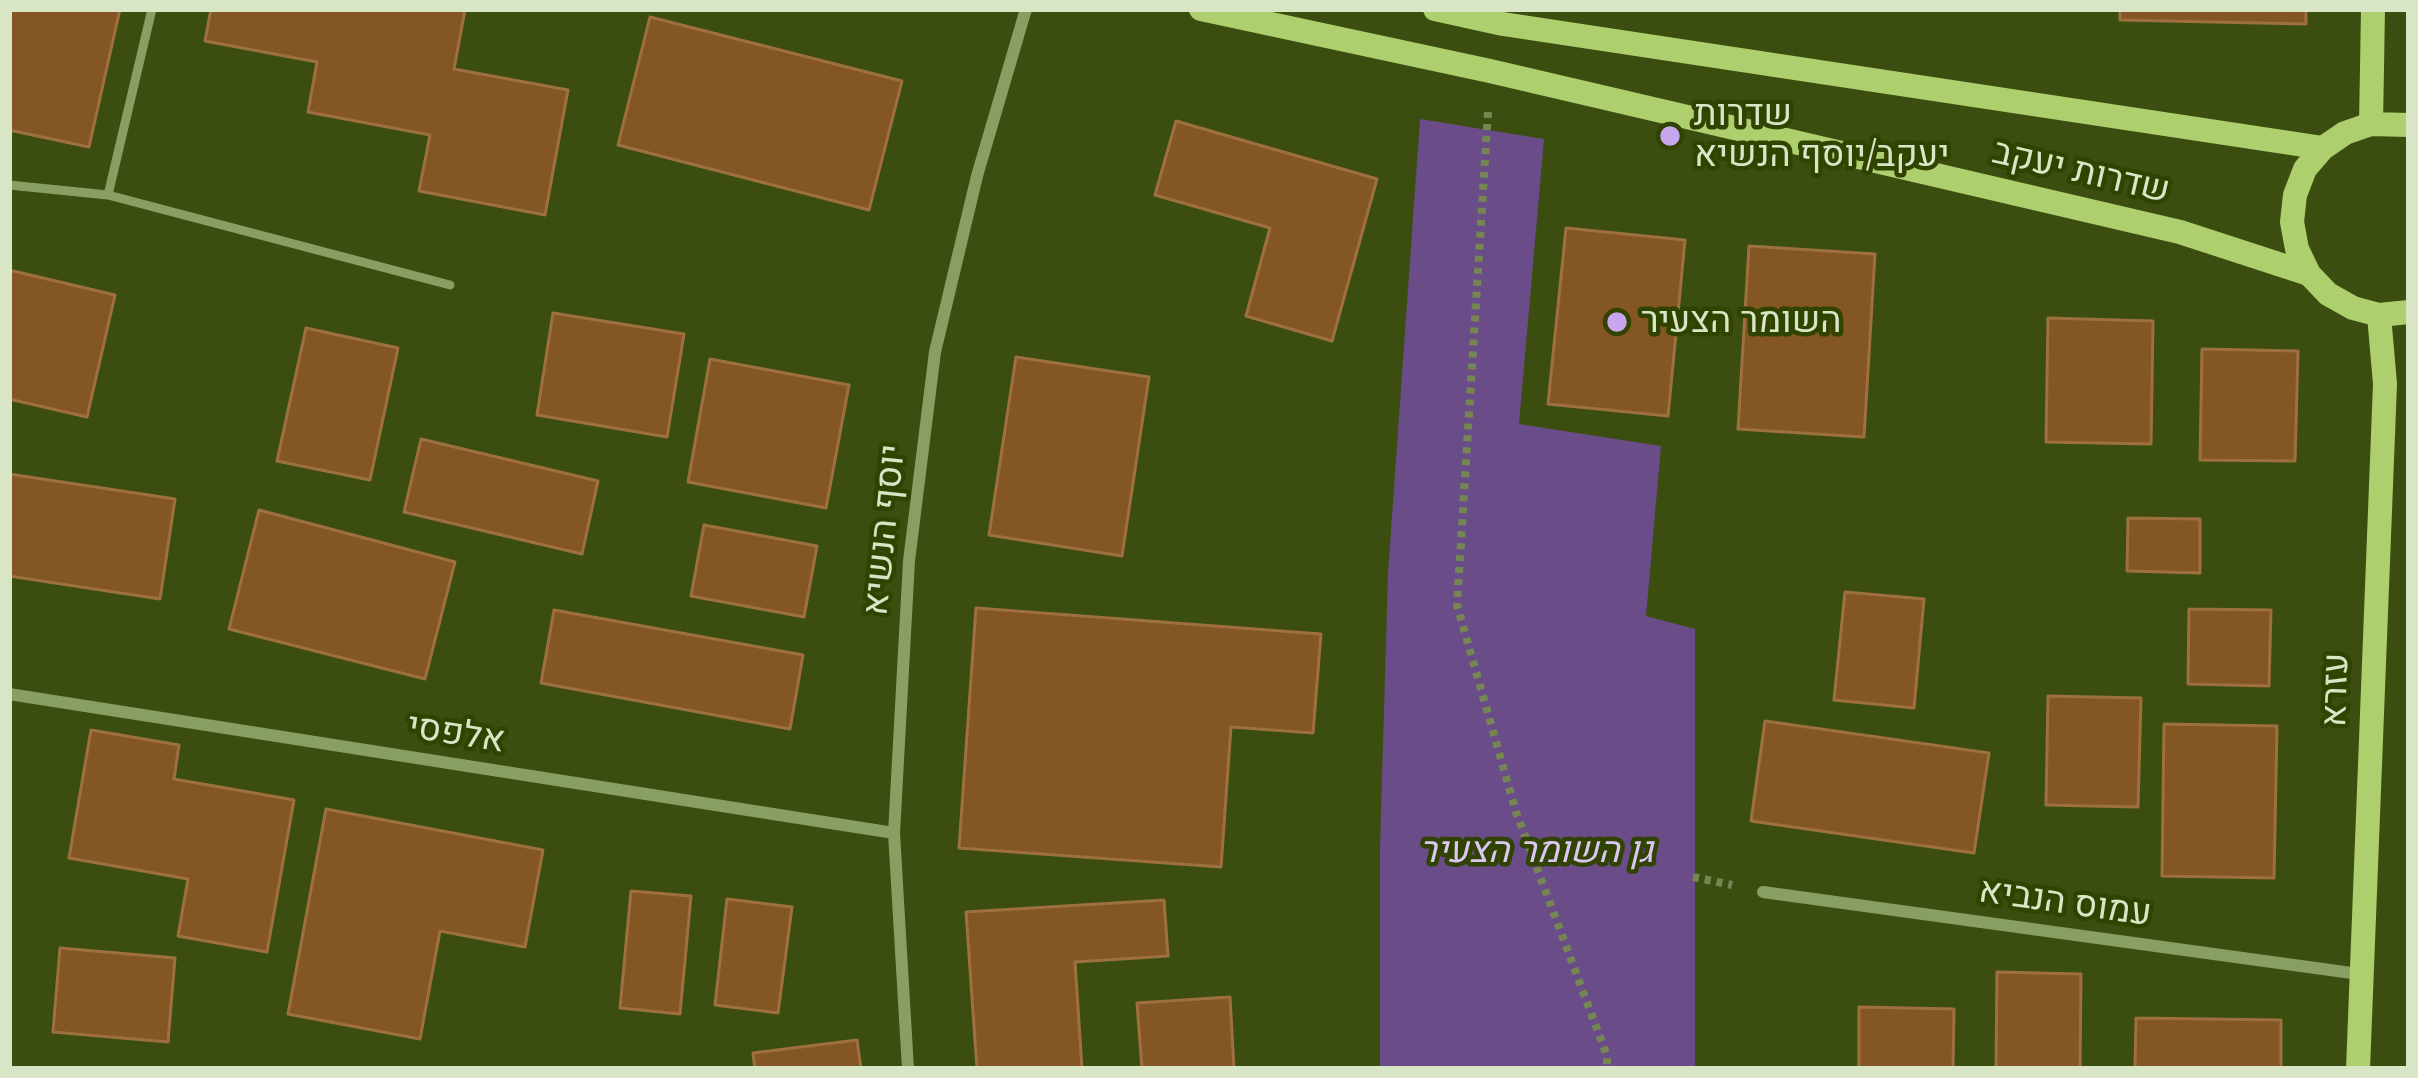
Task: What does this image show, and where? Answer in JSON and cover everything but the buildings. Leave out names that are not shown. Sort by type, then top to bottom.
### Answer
[{"type":"street","name":"יוסף הנשיא","points":[[908,1069],[894,833],[910,561],[934,352],[976,176],[1026,9]]},
{"type":"street","name":"שדרות יעקב","points":[[1201,9],[1490,71],[2180,232],[2309,274],[2340,301],[2379,315]]},
{"type":"street","name":"שדרות יעקב","points":[[1435,9],[1525,27],[2323,148]]},
{"type":"street","points":[[2371,124],[2373,9]]},
{"type":"street","points":[[2309,274],[2297,249],[2292,222],[2300,182],[2323,148],[2345,133],[2371,124],[2409,125]]},
{"type":"street","points":[[2379,315],[2409,312]]},
{"type":"street","name":"עזרא","points":[[2358,1069],[2385,384],[2379,315]]},
{"type":"street","name":"אלפסי","points":[[9,694],[894,833]]},
{"type":"street","name":"עמוס הנביא","points":[[1762,892],[2359,974]]},
{"type":"lane","points":[[108,195],[152,9]]},
{"type":"lane","points":[[9,184],[108,195],[451,285]]},
{"type":"path","points":[[1490,71],[1457,605],[1516,812],[1607,1069]]},
{"type":"green space","name":"גן השומר הצעיר","points":[[1420,119],[1544,139],[1519,424],[1661,446],[1646,616],[1695,629],[1695,1069],[1380,1069],[1388,573]]},
{"type":"place","name":"שדרות יעקב/יוסף הנשיא","points":[[1670,136]]},
{"type":"place","name":"השומר הצעיר","points":[[1617,322]]}]
